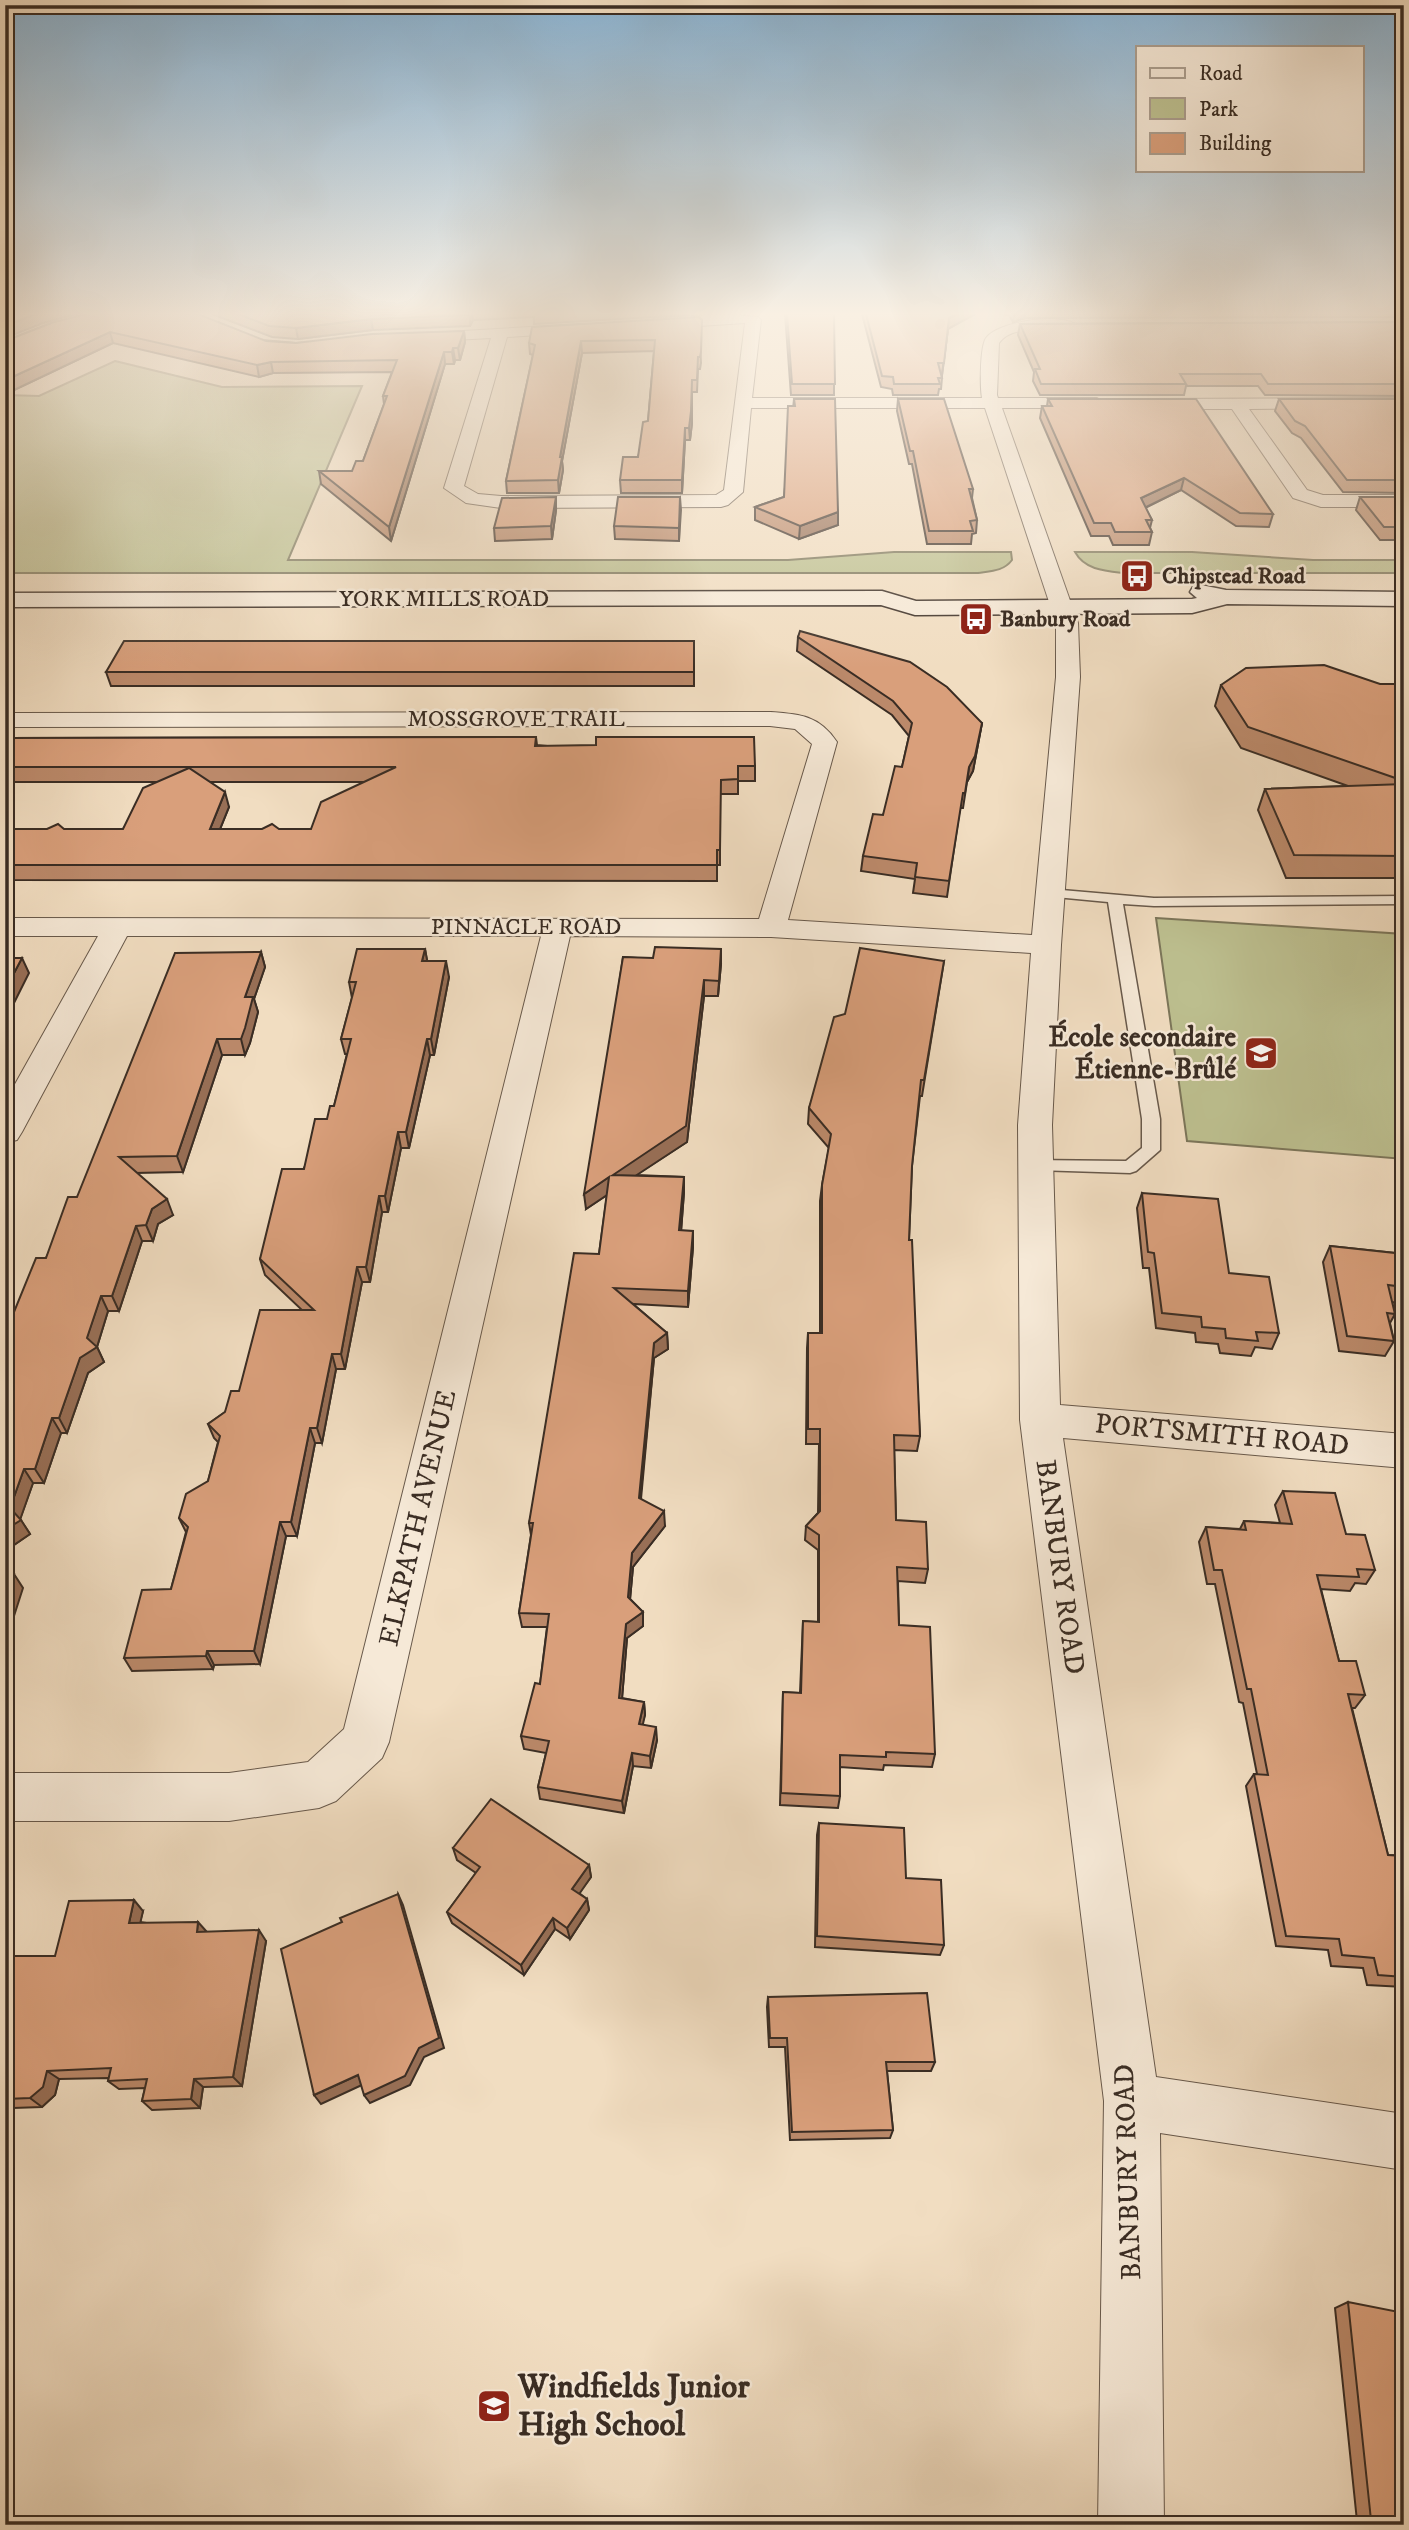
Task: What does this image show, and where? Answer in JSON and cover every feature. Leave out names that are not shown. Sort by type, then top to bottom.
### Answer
[{"type":"main road","name":"YORK MILLS ROAD","points":[[5,600],[882,598],[915,608],[1059,597],[1192,606],[1226,597],[1404,598]]},
{"type":"street","points":[[470,432],[454,488],[473,499],[501,502],[721,501],[733,492],[741,432]]},
{"type":"street","points":[[1002,432],[1059,597]]},
{"type":"street","points":[[1257,432],[1300,494],[1321,501],[1404,501]]},
{"type":"street","name":"BANBURY ROAD","points":[[1059,597],[1067,623],[1068,677],[1046,945],[1035,1125],[1040,1420],[1132,2101],[1131,2525]]},
{"type":"street","name":"MOSSGROVE TRAIL","points":[[5,720],[770,719],[802,722],[825,742],[771,928]]},
{"type":"street","points":[[5,1132],[105,953],[117,926]]},
{"type":"street","name":"PINNACLE ROAD","points":[[5,927],[771,928],[1046,945]]},
{"type":"street","name":"ELKPATH AVENUE","points":[[5,1797],[229,1797],[319,1784],[365,1742],[558,927]]},
{"type":"street","name":"PORTSMITH ROAD","points":[[1040,1420],[1404,1451]]},
{"type":"street","points":[[1132,2101],[1404,2142]]},
{"type":"lane","points":[[1050,893],[1154,902],[1404,900]]},
{"type":"lane","points":[[1036,1164],[1130,1167],[1151,1150],[1151,1119],[1115,899]]},
{"type":"green space","points":[[5,432],[342,432],[288,560],[788,560],[894,552],[1011,552],[1012,560],[1001,568],[978,573],[5,573]]},
{"type":"green space","points":[[1075,552],[1192,552],[1313,560],[1404,560],[1404,573],[1124,573],[1090,566]]},
{"type":"green space","points":[[1156,918],[1404,934],[1404,1159],[1187,1141]]},
{"type":"building","points":[[374,432],[419,432],[389,527],[319,471],[352,471],[356,461],[363,461]]},
{"type":"building","points":[[516,432],[565,432],[558,480],[506,481]]},
{"type":"building","points":[[642,432],[685,432],[682,480],[620,480],[623,457],[638,457]]},
{"type":"building","points":[[787,432],[836,432],[838,512],[800,526],[755,507],[784,497]]},
{"type":"building","points":[[906,432],[955,432],[973,489],[969,489],[977,520],[970,521],[973,531],[929,531],[913,451],[910,451]]},
{"type":"building","points":[[1054,432],[1218,432],[1273,514],[1240,513],[1184,478],[1141,498],[1152,520],[1146,520],[1152,532],[1115,532],[1111,523],[1094,523]]},
{"type":"building","points":[[1310,432],[1404,432],[1404,480],[1347,480]]},
{"type":"building","points":[[556,497],[551,526],[494,528],[502,498]]},
{"type":"building","points":[[618,497],[680,497],[679,528],[614,526]]},
{"type":"building","points":[[1360,497],[1404,497],[1404,527],[1384,527]]},
{"type":"building","points":[[800,631],[910,662],[947,687],[982,723],[963,793],[949,881],[915,877],[917,863],[863,856],[873,814],[883,815],[895,766],[902,767],[912,723],[893,701],[798,637]]},
{"type":"building","points":[[124,641],[694,641],[694,672],[106,672]]},
{"type":"building","points":[[1324,665],[1380,684],[1404,684],[1404,781],[1248,727],[1221,685],[1246,668]]},
{"type":"building","points":[[536,737],[535,746],[596,745],[596,737],[754,737],[755,766],[738,766],[738,779],[721,780],[720,850],[717,850],[717,865],[5,865],[5,829],[47,829],[58,824],[64,829],[123,829],[143,788],[189,768],[225,792],[210,829],[262,829],[272,824],[279,829],[311,829],[321,802],[396,767],[5,767],[5,738]]},
{"type":"building","points":[[1404,784],[1404,856],[1294,855],[1265,789]]},
{"type":"building","points":[[655,947],[721,949],[719,981],[704,980],[686,1126],[613,1175],[684,1177],[679,1230],[693,1231],[688,1291],[614,1288],[667,1333],[654,1343],[639,1498],[664,1511],[632,1553],[628,1597],[643,1612],[626,1624],[619,1698],[644,1702],[639,1724],[656,1727],[650,1756],[632,1753],[622,1801],[538,1787],[549,1741],[521,1736],[535,1683],[540,1684],[549,1614],[519,1613],[533,1523],[529,1523],[574,1253],[599,1254],[609,1177],[584,1194],[623,957],[653,958]]},
{"type":"building","points":[[860,948],[944,961],[924,1080],[921,1080],[912,1166],[909,1240],[912,1240],[920,1436],[894,1435],[896,1520],[926,1522],[928,1569],[897,1567],[899,1625],[930,1627],[935,1754],[886,1752],[886,1757],[840,1755],[840,1796],[781,1793],[783,1692],[801,1693],[803,1621],[819,1622],[819,1535],[806,1526],[820,1511],[820,1429],[808,1429],[808,1333],[822,1333],[822,1185],[831,1134],[809,1108],[834,1017],[845,1014]]},
{"type":"building","points":[[357,949],[425,949],[422,961],[446,961],[431,1039],[427,1039],[406,1132],[398,1132],[385,1196],[379,1196],[366,1267],[357,1267],[341,1354],[332,1354],[317,1428],[310,1428],[291,1522],[280,1522],[254,1651],[207,1651],[206,1656],[124,1658],[142,1590],[171,1589],[188,1527],[179,1518],[186,1494],[208,1481],[220,1436],[208,1424],[225,1412],[231,1391],[239,1391],[260,1310],[314,1310],[260,1259],[282,1169],[304,1169],[315,1119],[327,1119],[330,1106],[334,1106],[351,1039],[341,1039],[356,982],[349,982]]},
{"type":"building","points":[[261,952],[245,997],[253,997],[241,1039],[217,1039],[177,1156],[119,1157],[167,1199],[152,1209],[146,1225],[136,1226],[112,1296],[101,1296],[87,1338],[97,1347],[80,1358],[59,1418],[52,1418],[35,1469],[24,1469],[10,1508],[21,1520],[5,1530],[5,1334],[36,1258],[46,1258],[68,1197],[77,1197],[175,953]]},
{"type":"building","points":[[5,958],[22,958],[5,990]]},
{"type":"building","points":[[1142,1193],[1218,1199],[1229,1273],[1269,1277],[1279,1333],[1256,1332],[1258,1341],[1226,1338],[1225,1329],[1202,1327],[1201,1317],[1162,1313],[1154,1253],[1148,1252]]},
{"type":"building","points":[[1330,1246],[1404,1254],[1404,1287],[1388,1285],[1395,1314],[1387,1313],[1394,1341],[1347,1336]]},
{"type":"building","points":[[1283,1491],[1335,1493],[1346,1534],[1365,1535],[1375,1570],[1357,1569],[1359,1577],[1317,1575],[1339,1661],[1356,1661],[1365,1695],[1348,1694],[1388,1855],[1404,1856],[1404,1977],[1378,1975],[1374,1958],[1342,1955],[1339,1939],[1286,1936],[1254,1774],[1268,1775],[1251,1689],[1247,1689],[1222,1570],[1214,1570],[1206,1527],[1246,1530],[1244,1521],[1292,1524]]},
{"type":"building","points":[[5,1574],[14,1574],[5,1599]]},
{"type":"building","points":[[491,1799],[589,1865],[572,1889],[587,1899],[567,1928],[553,1918],[521,1965],[447,1912],[480,1867],[453,1848]]},
{"type":"building","points":[[819,1823],[904,1828],[906,1878],[941,1880],[944,1945],[817,1936]]},
{"type":"building","points":[[398,1894],[439,2038],[419,2048],[405,2076],[364,2095],[358,2075],[314,2095],[281,1949],[342,1922],[340,1918]]},
{"type":"building","points":[[134,1900],[129,1923],[198,1922],[197,1932],[259,1930],[233,2077],[194,2079],[191,2099],[142,2101],[147,2079],[108,2081],[111,2068],[47,2071],[43,2087],[30,2098],[5,2099],[5,1956],[55,1956],[69,1901]]},
{"type":"building","points":[[927,1993],[935,2062],[886,2062],[893,2130],[792,2132],[787,2038],[770,2038],[768,1997]]},
{"type":"building","points":[[1348,2302],[1404,2313],[1404,2525],[1371,2520]]},
{"type":"place","name":"Chipstead Road","points":[[1137,576]]},
{"type":"place","name":"Banbury Road","points":[[976,619]]},
{"type":"place","name":"École secondaire Étienne-Brûlé","points":[[1261,1053]]},
{"type":"place","name":"Windfields Junior High School","points":[[494,2406]]}]
